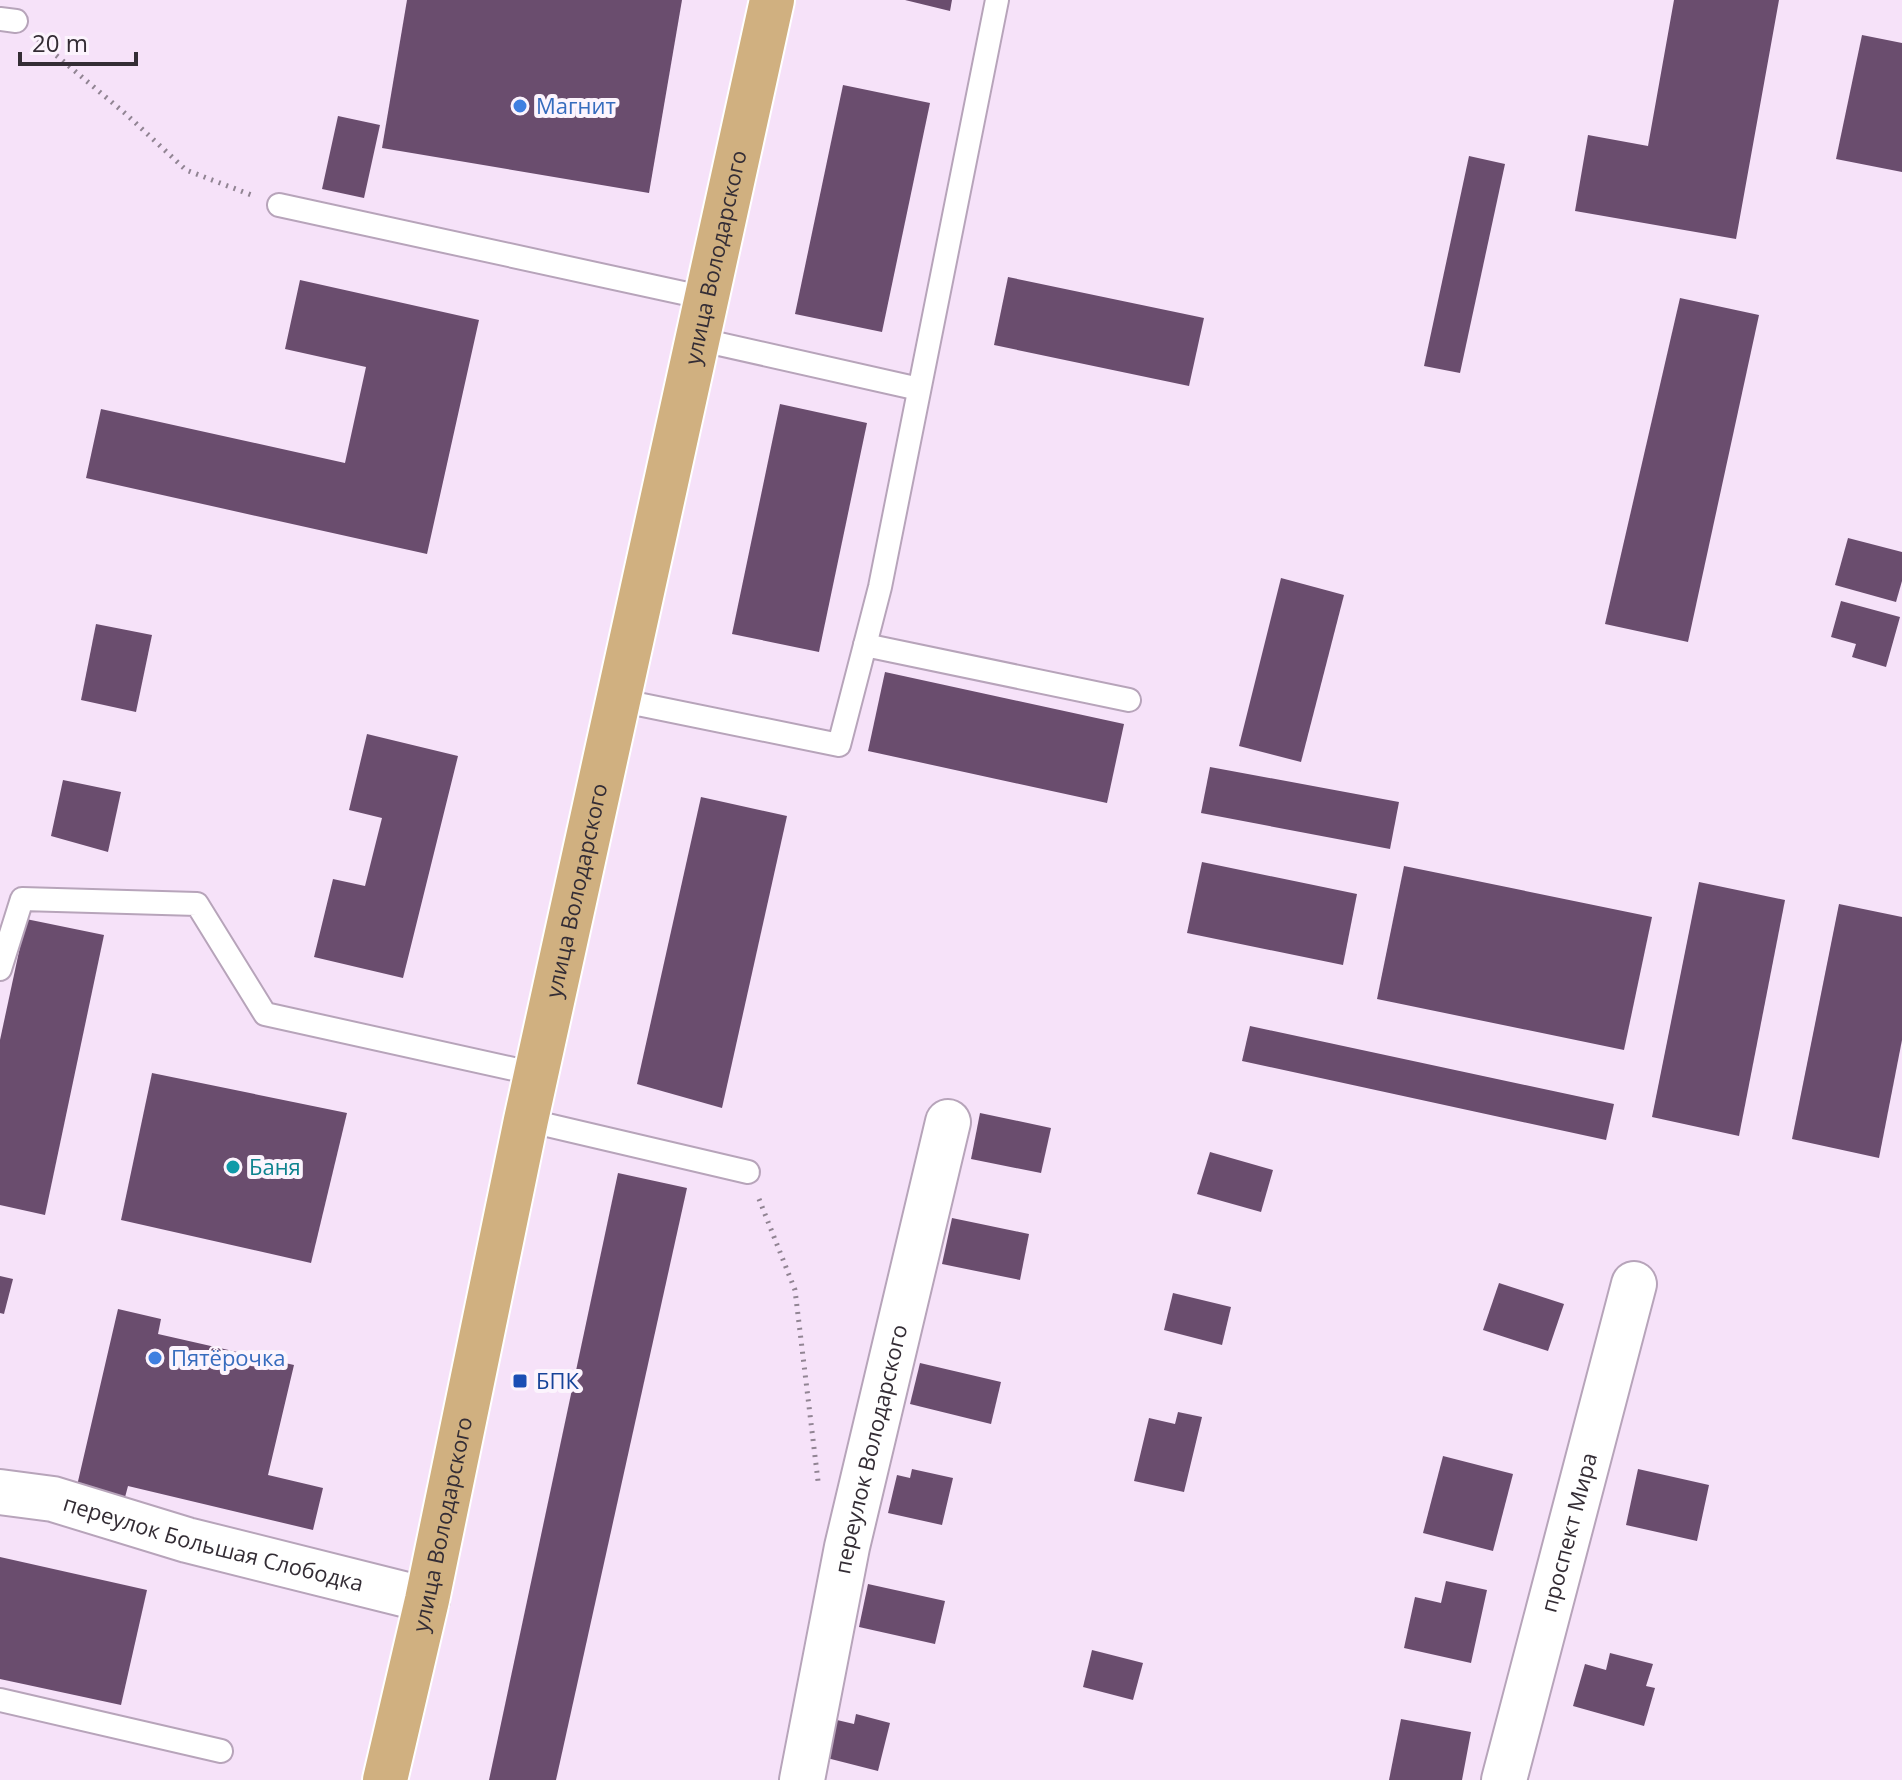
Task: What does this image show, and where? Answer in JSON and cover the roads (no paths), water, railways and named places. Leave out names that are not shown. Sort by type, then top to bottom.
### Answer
[{"type":"main road","name":"улица Володарского","points":[[385,1780],[427,1600],[526,1120],[772,0]]},
{"type":"street","name":"переулок Володарского","points":[[802,1780],[847,1547],[948,1122]]},
{"type":"street","name":"проспект Мира","points":[[1504,1780],[1634,1284]]},
{"type":"street","name":"переулок Большая Слободка","points":[[0,1492],[53,1499],[187,1540],[427,1600]]},
{"type":"lane","points":[[618,700],[839,745],[880,587],[997,0]]},
{"type":"lane","points":[[279,205],[702,318],[919,389]]},
{"type":"lane","points":[[865,645],[1129,700]]},
{"type":"lane","points":[[0,969],[22,899],[197,904],[265,1014],[536,1074]]},
{"type":"lane","points":[[526,1120],[748,1172]]},
{"type":"lane","points":[[0,1700],[221,1751]]},
{"type":"place","name":"Магнит","points":[[520,106]]},
{"type":"place","name":"Баня","points":[[233,1167]]},
{"type":"place","name":"Пятёрочка","points":[[155,1358]]},
{"type":"place","name":"БПК","points":[[520,1381]]}]
